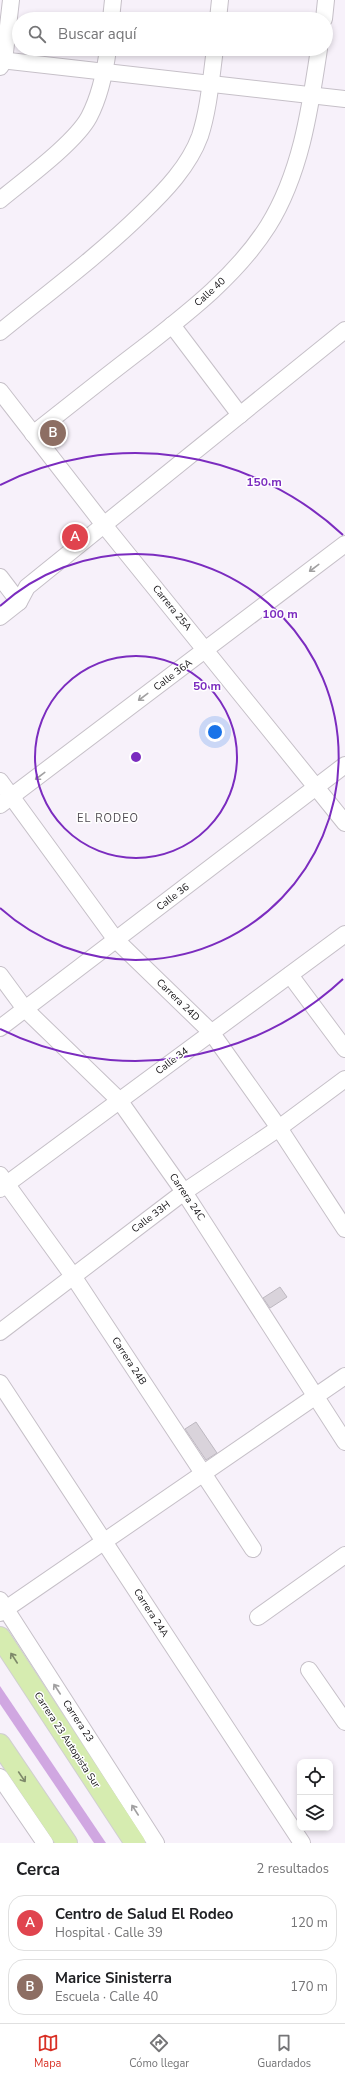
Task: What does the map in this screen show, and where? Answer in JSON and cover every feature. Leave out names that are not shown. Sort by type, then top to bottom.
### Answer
[{"type":"main road","name":"Carrera 23 Autopista Sur","points":[[0,1637],[135,1843]]},
{"type":"main road","points":[[0,1744],[67,1843]]},
{"type":"street","points":[[11,0],[1,63],[345,98]]},
{"type":"street","points":[[112,12],[113,0]]},
{"type":"street","points":[[219,12],[220,0]]},
{"type":"street","points":[[325,12],[326,0]]},
{"type":"street","points":[[0,200],[39,168],[80,130],[89,117],[105,73],[107,56]]},
{"type":"street","points":[[0,332],[112,243],[166,190],[192,154],[200,136],[211,84],[214,56]]},
{"type":"street","name":"Calle 40","points":[[33,434],[172,325],[219,285],[254,247],[269,224],[290,181],[300,155],[318,56]]},
{"type":"street","points":[[172,325],[240,415]]},
{"type":"street","points":[[0,617],[19,602],[27,587],[345,330]]},
{"type":"street","name":"Carrera 25A","points":[[0,392],[345,824]]},
{"type":"street","name":"Calle 36A","points":[[6,801],[345,544]]},
{"type":"street","points":[[3,587],[27,587]]},
{"type":"street","points":[[3,587],[19,602]]},
{"type":"street","name":"Calle 36","points":[[0,1028],[345,765]]},
{"type":"street","name":"Carrera 24D","points":[[0,781],[6,801],[116,940],[211,1032],[279,1128],[345,1229]]},
{"type":"street","name":"Calle 34","points":[[2,1183],[120,1100],[345,934]]},
{"type":"street","points":[[290,974],[345,1049]]},
{"type":"street","name":"Carrera 24C","points":[[0,975],[25,1009],[120,1100],[184,1192],[345,1442]]},
{"type":"street","name":"Calle 33H","points":[[0,1332],[184,1192],[279,1128],[345,1079]]},
{"type":"street","name":"Carrera 24B","points":[[2,1183],[73,1276],[253,1549]]},
{"type":"street","points":[[2,1608],[104,1541],[345,1376]]},
{"type":"street","name":"Carrera 24A","points":[[0,1383],[302,1843]]},
{"type":"street","points":[[258,1617],[345,1555]]},
{"type":"street","name":"Carrera 23","points":[[2,1608],[156,1843]]},
{"type":"street","points":[[309,1670],[345,1722]]},
{"type":"street","points":[[0,1778],[45,1843]]},
{"type":"shaded area","points":[[0,1686],[106,1843],[94,1843],[0,1704]]},
{"type":"building","points":[[280,1287],[287,1297],[270,1308],[263,1298]]},
{"type":"building","points":[[196,1422],[217,1453],[206,1460],[185,1429]]},
{"type":"place","name":"Marice Sinisterra","points":[[53,433]]},
{"type":"place","name":"Centro de Salud El Rodeo","points":[[75,537]]},
{"type":"district","name":"EL RODEO","points":[[108,818]]}]
